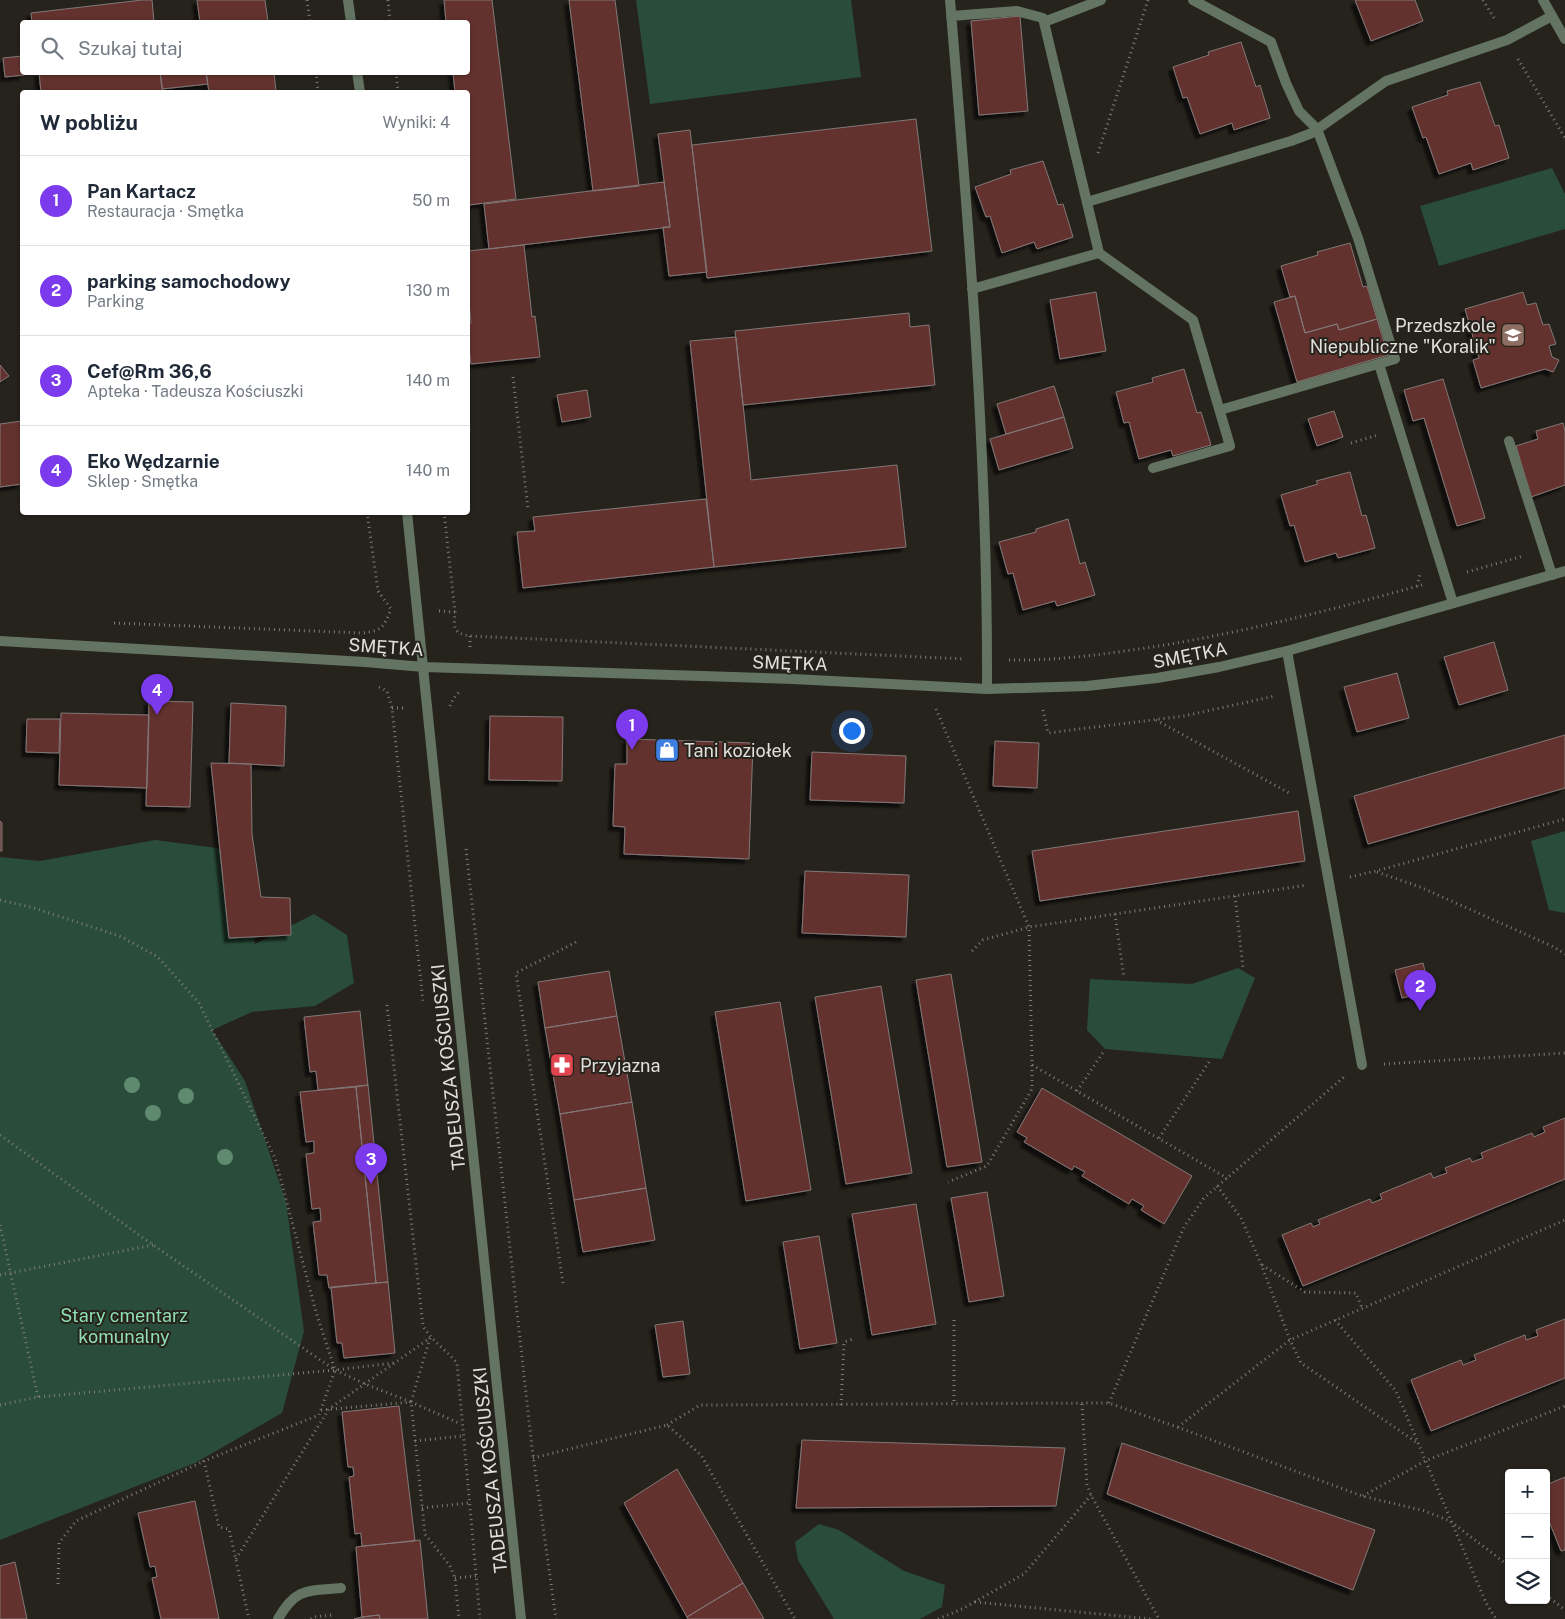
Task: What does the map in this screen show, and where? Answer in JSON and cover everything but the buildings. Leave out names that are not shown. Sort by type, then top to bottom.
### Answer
[{"type":"street","points":[[348,0],[351,20]]},
{"type":"street","points":[[950,0],[972,289],[985,543],[987,689]]},
{"type":"street","points":[[1044,22],[1102,0]]},
{"type":"street","points":[[1194,0],[1271,42],[1299,111],[1318,129],[1358,238],[1395,359],[1220,410]]},
{"type":"street","points":[[1543,0],[1565,39]]},
{"type":"street","points":[[952,16],[1017,11],[1043,18],[1099,253],[1193,320],[1230,446],[1152,468]]},
{"type":"street","points":[[1087,202],[1291,141],[1318,129],[1386,81],[1507,40],[1552,16]]},
{"type":"street","points":[[357,75],[360,90]]},
{"type":"street","points":[[972,289],[1099,253]]},
{"type":"street","points":[[1379,364],[1453,603]]},
{"type":"street","points":[[1509,441],[1552,575]]},
{"type":"street","name":"TADEUSZA KOŚCIUSZKI","points":[[407,515],[521,1619]]},
{"type":"street","name":"SMĘTKA","points":[[0,640],[424,667],[987,689],[1087,686],[1157,678],[1219,667],[1287,651],[1565,571]]},
{"type":"street","points":[[1287,651],[1362,1065]]},
{"type":"street","points":[[278,1619],[286,1605],[303,1591],[341,1588]]},
{"type":"path","points":[[307,0],[310,20]]},
{"type":"path","points":[[388,0],[390,20]]},
{"type":"path","points":[[1098,155],[1148,0]]},
{"type":"path","points":[[1507,40],[1565,138]]},
{"type":"path","points":[[316,75],[318,90]]},
{"type":"path","points":[[396,75],[398,90]]},
{"type":"path","points":[[513,377],[528,509]]},
{"type":"path","points":[[108,623],[375,632],[381,628],[391,609],[378,591],[367,515]]},
{"type":"path","points":[[444,515],[455,612],[454,624],[456,630],[461,634],[470,636],[987,660],[1080,657],[1129,651],[1210,637],[1277,623],[1544,551]]},
{"type":"path","points":[[450,706],[458,692],[466,690]]},
{"type":"path","points":[[1043,709],[1048,733],[1184,716],[1295,692]]},
{"type":"path","points":[[392,708],[423,1002]]},
{"type":"path","points":[[927,709],[946,709]]},
{"type":"path","points":[[936,709],[1029,927],[1032,1089],[987,1166],[948,1182]]},
{"type":"path","points":[[1156,720],[1317,809]]},
{"type":"path","points":[[972,951],[983,940],[1029,927],[1330,882],[1376,872],[1565,819]]},
{"type":"path","points":[[466,844],[533,1458],[556,1619]]},
{"type":"path","points":[[1376,872],[1420,887],[1554,947],[1565,954]]},
{"type":"path","points":[[1234,896],[1243,968]]},
{"type":"path","points":[[0,900],[34,908],[122,936],[158,957],[199,1003],[275,1158],[316,1312],[335,1370],[319,1415],[204,1461],[76,1521],[59,1543],[58,1584]]},
{"type":"path","points":[[1115,914],[1124,978]]},
{"type":"path","points":[[563,1283],[516,973],[578,941]]},
{"type":"path","points":[[387,1005],[423,1326],[430,1338],[446,1350],[457,1363],[462,1436],[480,1619]]},
{"type":"path","points":[[1077,1091],[1104,1051]]},
{"type":"path","points":[[1109,1403],[1184,1227],[1204,1198],[1338,1081],[1362,1065],[1565,1054]]},
{"type":"path","points":[[1159,1138],[1209,1062]]},
{"type":"path","points":[[1032,1065],[1227,1178]]},
{"type":"path","points":[[0,1135],[153,1245],[335,1370],[461,1424]]},
{"type":"path","points":[[1217,1186],[1241,1218],[1301,1363],[1417,1442]]},
{"type":"path","points":[[1177,1427],[1290,1340],[1565,1220]]},
{"type":"path","points":[[0,1225],[38,1397]]},
{"type":"path","points":[[0,1275],[153,1245]]},
{"type":"path","points":[[1261,1264],[1305,1292],[1356,1293],[1362,1308]]},
{"type":"path","points":[[954,1320],[954,1404]]},
{"type":"path","points":[[1336,1320],[1396,1391],[1450,1521],[1486,1603],[1496,1619]]},
{"type":"path","points":[[236,1559],[329,1409],[430,1338]]},
{"type":"path","points":[[430,1338],[410,1402],[425,1534],[450,1566],[455,1578],[459,1619]]},
{"type":"path","points":[[841,1404],[844,1342],[853,1339]]},
{"type":"path","points":[[0,1406],[38,1397],[395,1363]]},
{"type":"path","points":[[321,1410],[410,1402]]},
{"type":"path","points":[[533,1458],[666,1425],[700,1405],[1109,1403],[1362,1496],[1425,1511],[1450,1521],[1505,1563]]},
{"type":"path","points":[[1082,1404],[1087,1485],[1159,1619]]},
{"type":"path","points":[[1362,1496],[1425,1461],[1565,1406]]},
{"type":"path","points":[[666,1425],[700,1455],[795,1619]]},
{"type":"path","points":[[415,1441],[462,1436]]},
{"type":"path","points":[[204,1461],[219,1527],[229,1529],[249,1619]]},
{"type":"path","points":[[938,1619],[975,1602],[1024,1574],[1091,1495]]},
{"type":"path","points":[[422,1508],[469,1503]]},
{"type":"path","points":[[455,1578],[476,1576]]},
{"type":"path","points":[[1550,1598],[1565,1610]]},
{"type":"path","points":[[975,1602],[1151,1619]]},
{"type":"path","points":[[311,1619],[314,1616],[332,1615]]},
{"type":"green space","points":[[636,0],[851,0],[861,77],[650,104]]},
{"type":"green space","points":[[1552,168],[1565,194],[1565,229],[1439,266],[1420,206]]},
{"type":"green space","points":[[1565,831],[1565,913],[1549,910],[1531,841]]},
{"type":"green space","name":"Stary cmentarz komunalny","points":[[155,840],[232,850],[248,901],[255,944],[314,914],[347,935],[354,983],[315,1006],[252,1012],[212,1030],[245,1081],[286,1202],[304,1331],[282,1413],[195,1463],[0,1540],[0,857],[40,861]]},
{"type":"green space","points":[[1238,968],[1255,978],[1222,1059],[1105,1049],[1087,1030],[1090,979],[1192,984]]},
{"type":"green space","points":[[819,1524],[839,1530],[904,1571],[945,1585],[942,1607],[920,1619],[834,1619],[798,1560],[795,1542]]},
{"type":"place","name":"Przedszkole Niepubliczne \"Koralik\"","points":[[1513,335]]},
{"type":"place","name":"Eko Wędzarnie","points":[[157,715]]},
{"type":"place","name":"Pan Kartacz","points":[[632,750]]},
{"type":"place","name":"Tani koziołek","points":[[667,750]]},
{"type":"place","name":"parking samochodowy","points":[[1420,1011]]},
{"type":"place","name":"Przyjazna","points":[[562,1065]]},
{"type":"place","name":"Cef@Rm 36,6","points":[[371,1184]]}]
